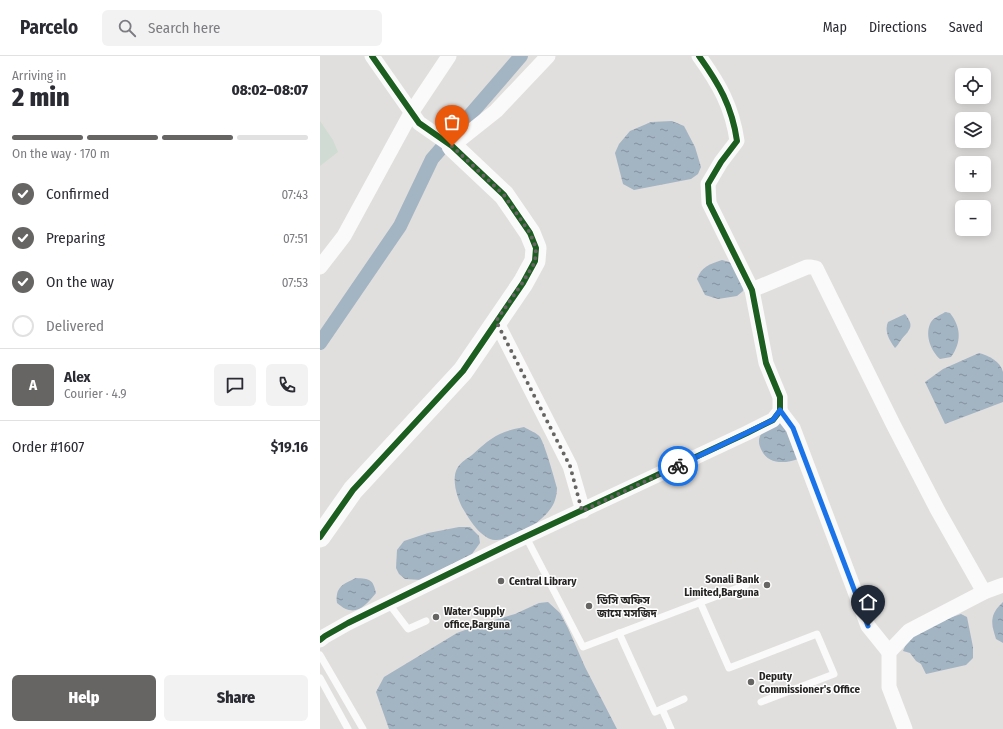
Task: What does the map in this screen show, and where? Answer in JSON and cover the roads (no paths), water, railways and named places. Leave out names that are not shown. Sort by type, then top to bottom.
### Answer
[{"type":"street","points":[[320,537],[353,490],[463,371],[535,262],[536,248],[530,233],[504,195],[452,146],[415,118],[372,56]]},
{"type":"street","points":[[320,267],[344,236],[415,118],[449,56]]},
{"type":"street","points":[[452,146],[496,111],[548,56]]},
{"type":"street","points":[[320,640],[348,624],[526,537],[754,430],[773,420],[780,410],[780,397],[766,363],[752,290],[709,203],[708,184],[721,162],[737,141],[734,122],[726,100],[713,75],[699,56]]},
{"type":"street","points":[[752,290],[807,268],[816,268],[892,424],[937,509],[984,592]]},
{"type":"street","points":[[496,321],[570,466],[582,511]]},
{"type":"street","points":[[780,410],[793,428],[868,626],[889,652],[889,687],[905,729]]},
{"type":"street","points":[[889,652],[909,631],[984,592],[1003,584]]},
{"type":"lane","points":[[526,537],[583,647],[746,585]]},
{"type":"lane","points":[[700,602],[729,668],[817,634],[834,674],[761,702]]},
{"type":"lane","points":[[389,604],[408,629],[426,621]]},
{"type":"lane","points":[[619,633],[655,712],[684,699]]},
{"type":"lane","points":[[320,655],[363,729]]},
{"type":"lane","points":[[320,678],[348,729]]},
{"type":"lane","points":[[662,708],[671,729]]},
{"type":"water","points":[[672,121],[684,126],[695,147],[701,167],[698,174],[691,179],[634,190],[623,184],[615,153],[619,144],[630,131],[651,122]]},
{"type":"water","points":[[722,260],[733,263],[745,286],[743,291],[737,296],[718,299],[705,295],[697,279],[704,269]]},
{"type":"water","points":[[945,312],[950,313],[954,318],[959,335],[957,346],[951,357],[940,359],[932,348],[928,333],[930,324],[933,320]]},
{"type":"water","points":[[905,314],[911,325],[907,333],[895,348],[888,335],[887,325],[888,322]]},
{"type":"water","points":[[979,353],[994,360],[1002,368],[1003,402],[945,424],[925,382],[943,369]]},
{"type":"water","points":[[777,421],[789,421],[798,459],[788,462],[777,462],[768,458],[762,451],[759,444],[761,434]]},
{"type":"water","points":[[524,427],[537,434],[542,441],[557,488],[557,493],[552,507],[539,521],[512,537],[495,540],[490,539],[477,529],[462,508],[456,490],[456,472],[461,463],[496,436],[501,433]]},
{"type":"water","points":[[459,527],[470,527],[479,536],[480,543],[472,554],[421,580],[405,579],[399,574],[396,568],[397,550],[404,541],[428,533]]},
{"type":"water","points":[[356,578],[368,579],[372,582],[376,593],[363,607],[349,610],[337,603],[337,593],[344,584]]},
{"type":"water","points":[[548,602],[560,613],[585,667],[617,729],[389,729],[376,692],[384,677],[457,633],[515,614],[539,603]]},
{"type":"water","points":[[1003,602],[1003,643],[996,639],[992,619],[995,611]]},
{"type":"water","points":[[961,614],[967,617],[973,647],[973,658],[966,665],[926,674],[921,664],[916,661],[910,653],[903,651],[908,641],[920,630],[937,622]]},
{"type":"waterway","points":[[320,343],[400,226],[432,159],[521,56]]},
{"type":"place","name":"Central Library","points":[[501,581]]},
{"type":"place","name":"Sonali Bank Limited,Barguna","points":[[767,585]]},
{"type":"place","name":"ডিসি অফিস জামে মসজিদ","points":[[589,606]]},
{"type":"place","name":"Water Supply office,Barguna","points":[[436,617]]},
{"type":"place","name":"Deputy Commissioner's Office","points":[[751,682]]}]
